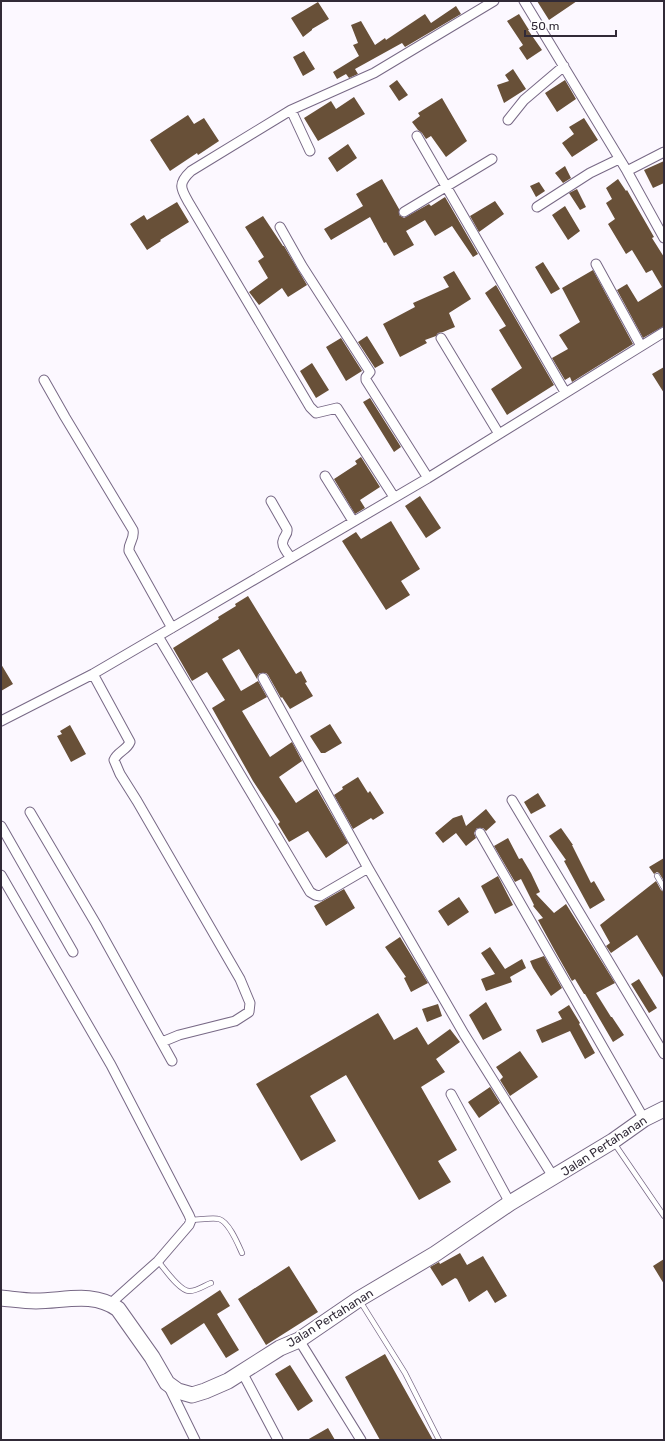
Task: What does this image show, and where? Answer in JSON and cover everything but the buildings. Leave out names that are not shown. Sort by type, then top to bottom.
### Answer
[{"type":"main road","name":"Jalan Pertahanan","points":[[167,1383],[178,1391],[192,1395],[228,1381],[280,1348],[299,1340],[360,1299],[435,1254],[510,1203],[554,1178],[644,1119],[664,1109]]},
{"type":"main road","points":[[1,1298],[35,1301],[85,1298],[110,1304],[118,1309],[152,1357],[167,1383]]},
{"type":"street","points":[[394,497],[337,408],[316,413],[310,407],[189,204],[181,186],[183,179],[190,171],[291,110],[374,73],[494,1]]},
{"type":"street","points":[[524,1],[627,171],[664,238]]},
{"type":"street","points":[[508,120],[524,100],[564,66]]},
{"type":"street","points":[[291,110],[310,151]]},
{"type":"street","points":[[417,136],[565,392]]},
{"type":"street","points":[[627,171],[664,152]]},
{"type":"street","points":[[404,212],[492,159]]},
{"type":"street","points":[[537,207],[590,173],[619,159]]},
{"type":"street","points":[[280,227],[302,266],[370,372],[366,377],[366,380],[428,478]]},
{"type":"street","points":[[596,264],[641,346]]},
{"type":"street","points":[[1,721],[93,674],[428,478],[664,332]]},
{"type":"street","points":[[441,338],[499,434]]},
{"type":"street","points":[[44,380],[133,530],[134,536],[128,548],[129,551],[172,628]]},
{"type":"street","points":[[325,476],[353,521]]},
{"type":"street","points":[[271,501],[288,532],[283,540],[283,543],[290,558]]},
{"type":"street","points":[[158,636],[310,892],[320,896],[368,868]]},
{"type":"street","points":[[93,674],[130,742],[129,745],[116,755],[114,760],[116,767],[138,801],[236,972],[250,1003],[249,1012],[235,1021],[179,1035],[162,1042]]},
{"type":"street","points":[[262,678],[368,868],[464,1034],[554,1178]]},
{"type":"street","points":[[512,800],[664,1054]]},
{"type":"street","points":[[30,812],[96,924],[172,1061]]},
{"type":"street","points":[[1,826],[73,952]]},
{"type":"street","points":[[480,833],[644,1119]]},
{"type":"street","points":[[1,875],[111,1065],[191,1220],[181,1235],[158,1261],[110,1304]]},
{"type":"street","points":[[451,1094],[510,1203]]},
{"type":"street","points":[[299,1340],[361,1440]]},
{"type":"street","points":[[242,1372],[278,1440]]},
{"type":"street","points":[[167,1383],[195,1440]]},
{"type":"lane","points":[[657,876],[664,888]]},
{"type":"lane","points":[[613,1140],[664,1216]]},
{"type":"lane","points":[[191,1220],[216,1218],[222,1221],[234,1236],[242,1253]]},
{"type":"lane","points":[[158,1261],[178,1285],[186,1291],[211,1283]]},
{"type":"lane","points":[[360,1299],[406,1373],[439,1440]]}]
